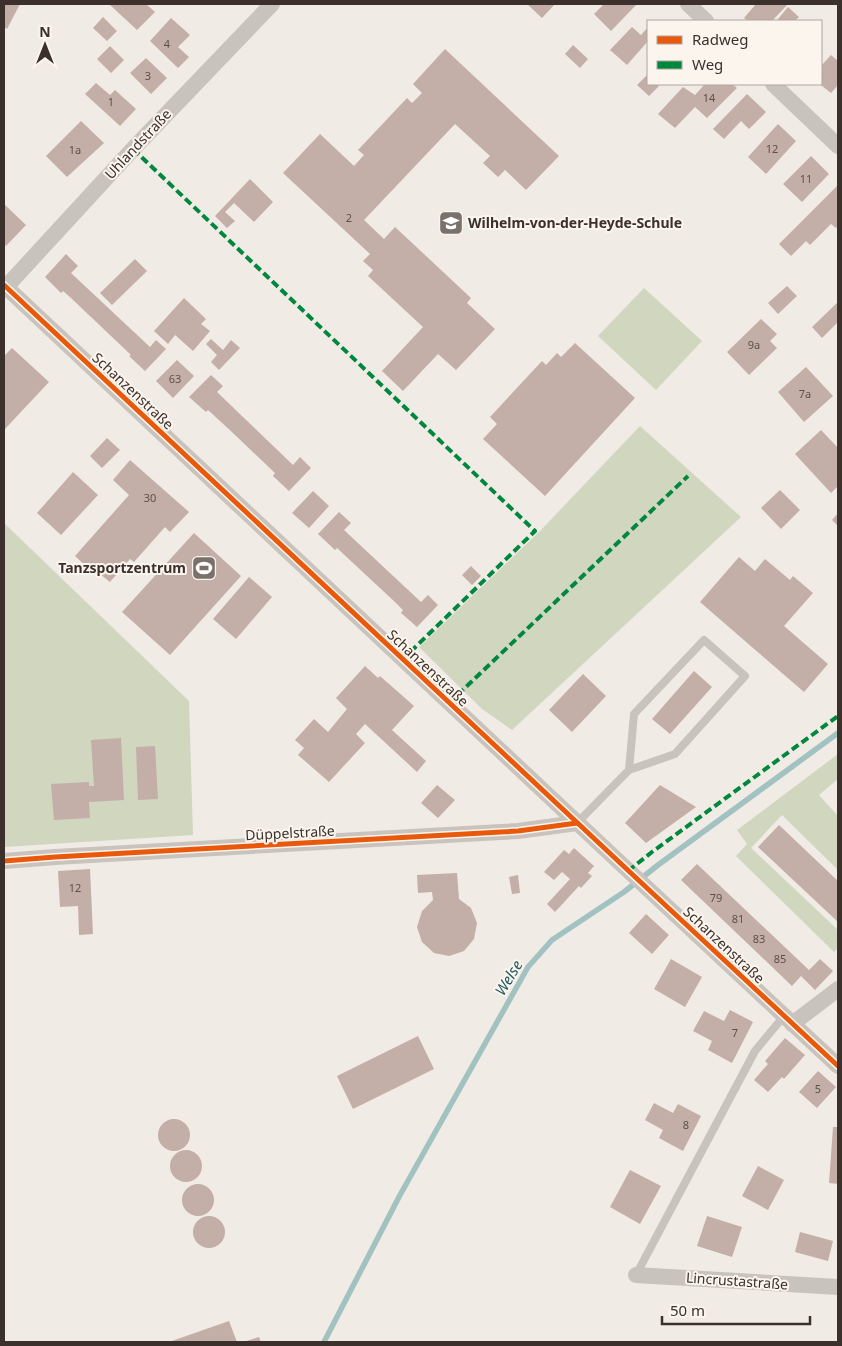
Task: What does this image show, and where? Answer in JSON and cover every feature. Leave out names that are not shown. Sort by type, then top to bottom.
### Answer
[{"type":"street","name":"Uhlandstraße","points":[[5,286],[272,4]]},
{"type":"street","points":[[688,4],[705,20]]},
{"type":"street","points":[[774,85],[838,146]]},
{"type":"street","name":"Schanzenstraße","points":[[5,286],[632,876],[838,1066]]},
{"type":"street","name":"Düppelstraße","points":[[4,861],[518,831],[577,823]]},
{"type":"street","points":[[788,1020],[838,989]]},
{"type":"street","name":"Lincrustastraße","points":[[636,1274],[838,1287]]},
{"type":"lane","points":[[577,823],[629,770],[675,754],[745,676],[704,640],[634,714],[629,770]]},
{"type":"lane","points":[[636,1274],[755,1051],[788,1020]]},
{"type":"green space","points":[[644,288],[702,341],[656,390],[598,336]]},
{"type":"green space","points":[[640,426],[741,517],[512,730],[482,709],[419,647],[541,530]]},
{"type":"green space","points":[[4,523],[189,701],[193,835],[4,847]]},
{"type":"green space","points":[[838,754],[838,779],[819,795],[838,816],[838,870],[782,815],[751,848],[838,930],[838,948],[834,952],[736,856],[747,844],[737,830]]},
{"type":"building","points":[[4,4],[20,4],[7,29],[4,27]]},
{"type":"building","points":[[109,4],[146,4],[155,12],[137,30]]},
{"type":"building","points":[[527,4],[555,4],[542,18]]},
{"type":"building","points":[[604,4],[637,4],[611,31],[594,14]]},
{"type":"building","points":[[756,4],[788,4],[773,20],[747,20],[744,18]]},
{"type":"building","points":[[788,7],[799,17],[796,20],[778,19]]},
{"type":"building","points":[[103,17],[117,31],[107,41],[93,28]]},
{"type":"building","points":[[171,18],[190,35],[178,47],[189,57],[178,68],[150,41]]},
{"type":"building","points":[[632,27],[641,35],[647,28],[647,42],[627,65],[610,50]]},
{"type":"building","points":[[573,45],[588,59],[580,68],[565,54]]},
{"type":"building","points":[[110,46],[124,60],[111,73],[97,59]]},
{"type":"building","points":[[445,49],[559,156],[526,190],[505,170],[498,177],[483,163],[490,156],[455,124],[364,220],[384,239],[395,227],[471,298],[467,303],[495,329],[456,370],[438,354],[403,391],[382,371],[423,327],[368,276],[373,270],[363,261],[370,254],[283,173],[320,134],[354,166],[364,155],[358,150],[407,98],[412,103],[422,93],[413,84]]},
{"type":"building","points":[[831,55],[838,61],[838,85],[831,93],[821,85],[822,65]]},
{"type":"building","points":[[146,58],[167,78],[151,94],[130,73]]},
{"type":"building","points":[[647,75],[647,85],[659,86],[649,96],[637,85]]},
{"type":"building","points":[[96,83],[110,95],[115,90],[136,109],[120,126],[85,94]]},
{"type":"building","points":[[704,85],[733,85],[737,88],[707,118],[695,107],[675,128],[658,114],[683,87],[695,95]]},
{"type":"building","points":[[747,94],[766,112],[749,129],[741,121],[724,139],[713,129]]},
{"type":"building","points":[[81,121],[104,143],[67,177],[46,156]]},
{"type":"building","points":[[778,124],[796,141],[766,174],[748,157]]},
{"type":"building","points":[[811,156],[829,174],[802,202],[783,184]]},
{"type":"building","points":[[250,179],[273,202],[254,222],[234,203],[225,212],[235,221],[227,228],[215,216]]},
{"type":"building","points":[[838,185],[838,226],[836,228],[831,224],[810,245],[806,241],[791,256],[779,244]]},
{"type":"building","points":[[4,204],[26,225],[6,246],[4,244]]},
{"type":"building","points":[[66,254],[78,266],[71,273],[150,347],[156,340],[166,349],[145,371],[129,356],[131,355],[71,298],[63,291],[61,293],[45,277]]},
{"type":"building","points":[[135,259],[147,271],[112,305],[100,293]]},
{"type":"building","points":[[787,286],[797,296],[778,314],[768,303]]},
{"type":"building","points":[[184,298],[206,319],[201,324],[210,331],[193,351],[175,335],[168,344],[154,331]]},
{"type":"building","points":[[838,302],[838,322],[822,338],[812,327]]},
{"type":"building","points":[[761,319],[777,334],[770,341],[777,348],[749,375],[727,352]]},
{"type":"building","points":[[211,339],[223,350],[231,340],[240,348],[219,370],[211,362],[217,355],[206,344]]},
{"type":"building","points":[[575,343],[635,398],[545,496],[483,439],[497,424],[490,417],[542,361],[546,365],[557,353],[561,357]]},
{"type":"building","points":[[12,348],[49,382],[4,430],[4,356]]},
{"type":"building","points":[[177,360],[194,376],[173,398],[156,381]]},
{"type":"building","points":[[806,367],[833,396],[804,422],[778,392]]},
{"type":"building","points":[[211,375],[223,386],[217,392],[293,465],[300,457],[311,468],[289,491],[273,476],[275,473],[233,433],[208,410],[206,412],[189,397]]},
{"type":"building","points":[[821,430],[838,448],[838,486],[831,493],[795,454]]},
{"type":"building","points":[[107,438],[120,450],[102,468],[90,456]]},
{"type":"building","points":[[130,460],[189,512],[170,532],[165,527],[134,562],[130,559],[110,582],[95,570],[93,573],[75,556],[129,495],[113,480]]},
{"type":"building","points":[[73,472],[98,495],[61,535],[37,513]]},
{"type":"building","points":[[780,490],[800,510],[781,529],[761,508]]},
{"type":"building","points":[[313,491],[329,506],[309,528],[292,513]]},
{"type":"building","points":[[339,512],[351,523],[344,530],[421,602],[428,595],[438,605],[417,627],[401,613],[403,610],[396,603],[337,548],[335,550],[318,534]]},
{"type":"building","points":[[838,513],[838,526],[832,520]]},
{"type":"building","points":[[194,533],[241,576],[170,655],[122,612]]},
{"type":"building","points":[[739,557],[755,571],[765,559],[790,580],[793,576],[813,593],[784,626],[828,664],[804,692],[700,602]]},
{"type":"building","points":[[471,566],[481,576],[472,585],[462,575]]},
{"type":"building","points":[[249,577],[272,597],[236,639],[213,619]]},
{"type":"building","points":[[365,666],[378,678],[380,676],[414,706],[392,730],[426,761],[417,772],[365,724],[356,734],[365,743],[329,782],[298,755],[304,748],[295,740],[314,719],[328,732],[347,709],[336,698]]},
{"type":"building","points":[[694,671],[712,687],[670,734],[652,719]]},
{"type":"building","points":[[583,674],[606,696],[572,732],[549,710]]},
{"type":"building","points":[[121,738],[124,800],[89,802],[90,818],[54,820],[51,784],[89,782],[89,786],[94,786],[91,740]]},
{"type":"building","points":[[155,746],[158,799],[138,800],[136,747]]},
{"type":"building","points":[[437,785],[455,800],[438,818],[421,803]]},
{"type":"building","points":[[660,785],[696,807],[646,843],[625,823]]},
{"type":"building","points":[[779,825],[838,881],[838,922],[758,847]]},
{"type":"building","points":[[574,848],[594,866],[588,873],[592,876],[581,888],[579,886],[555,912],[547,904],[570,879],[562,872],[554,880],[544,872],[564,850],[569,854]]},
{"type":"building","points":[[697,864],[809,970],[820,959],[833,971],[815,990],[801,976],[792,986],[681,880]]},
{"type":"building","points":[[90,869],[93,934],[79,935],[78,906],[60,907],[58,871]]},
{"type":"building","points":[[457,873],[459,899],[471,908],[477,923],[474,939],[464,951],[449,956],[434,953],[422,942],[417,927],[422,911],[433,900],[432,892],[418,893],[417,875]]},
{"type":"building","points":[[518,875],[520,893],[512,894],[509,877]]},
{"type":"building","points":[[646,914],[669,935],[652,954],[629,933]]},
{"type":"building","points":[[671,959],[702,977],[685,1007],[654,989]]},
{"type":"building","points":[[730,1010],[753,1022],[732,1063],[708,1050],[712,1041],[693,1031],[704,1011],[724,1021]]},
{"type":"building","points":[[418,1036],[434,1069],[353,1109],[337,1076]]},
{"type":"building","points":[[785,1038],[805,1055],[784,1079],[782,1077],[768,1092],[754,1080],[768,1064],[765,1061]]},
{"type":"building","points":[[818,1071],[836,1087],[817,1108],[799,1092]]},
{"type":"building","points":[[654,1103],[673,1113],[678,1104],[701,1116],[683,1151],[659,1138],[663,1130],[645,1120]]},
{"type":"building","points":[[174,1119],[185,1124],[190,1135],[185,1146],[174,1151],[163,1146],[158,1135],[163,1124]]},
{"type":"building","points":[[833,1127],[838,1127],[838,1184],[829,1183]]},
{"type":"building","points":[[186,1150],[197,1155],[202,1166],[197,1177],[186,1182],[175,1177],[170,1166],[175,1155]]},
{"type":"building","points":[[758,1166],[784,1180],[768,1210],[742,1196]]},
{"type":"building","points":[[630,1170],[661,1186],[640,1224],[610,1207]]},
{"type":"building","points":[[198,1184],[209,1189],[214,1200],[209,1211],[198,1216],[187,1211],[182,1200],[187,1189]]},
{"type":"building","points":[[209,1216],[220,1221],[225,1232],[220,1243],[209,1248],[198,1243],[193,1232],[198,1221]]},
{"type":"building","points":[[707,1216],[742,1227],[732,1257],[697,1246]]},
{"type":"building","points":[[800,1232],[833,1241],[828,1261],[795,1252]]},
{"type":"building","points":[[229,1321],[237,1342],[169,1342]]},
{"type":"building","points":[[259,1337],[261,1342],[243,1342]]},
{"type":"waterway","name":"Welse","points":[[324,1342],[400,1195],[528,967],[552,940],[624,892],[838,733]]},
{"type":"marked path","points":[[133,149],[535,531],[402,660]]},
{"type":"marked path","points":[[449,703],[688,476]]},
{"type":"marked path","points":[[628,871],[838,716]]},
{"type":"cycle path","points":[[4,285],[838,1066]]},
{"type":"cycle path","points":[[4,861],[518,831],[577,823]]},
{"type":"place","name":"Wilhelm-von-der-Heyde-Schule","points":[[451,223]]},
{"type":"place","name":"Tanzsportzentrum","points":[[204,568]]}]
